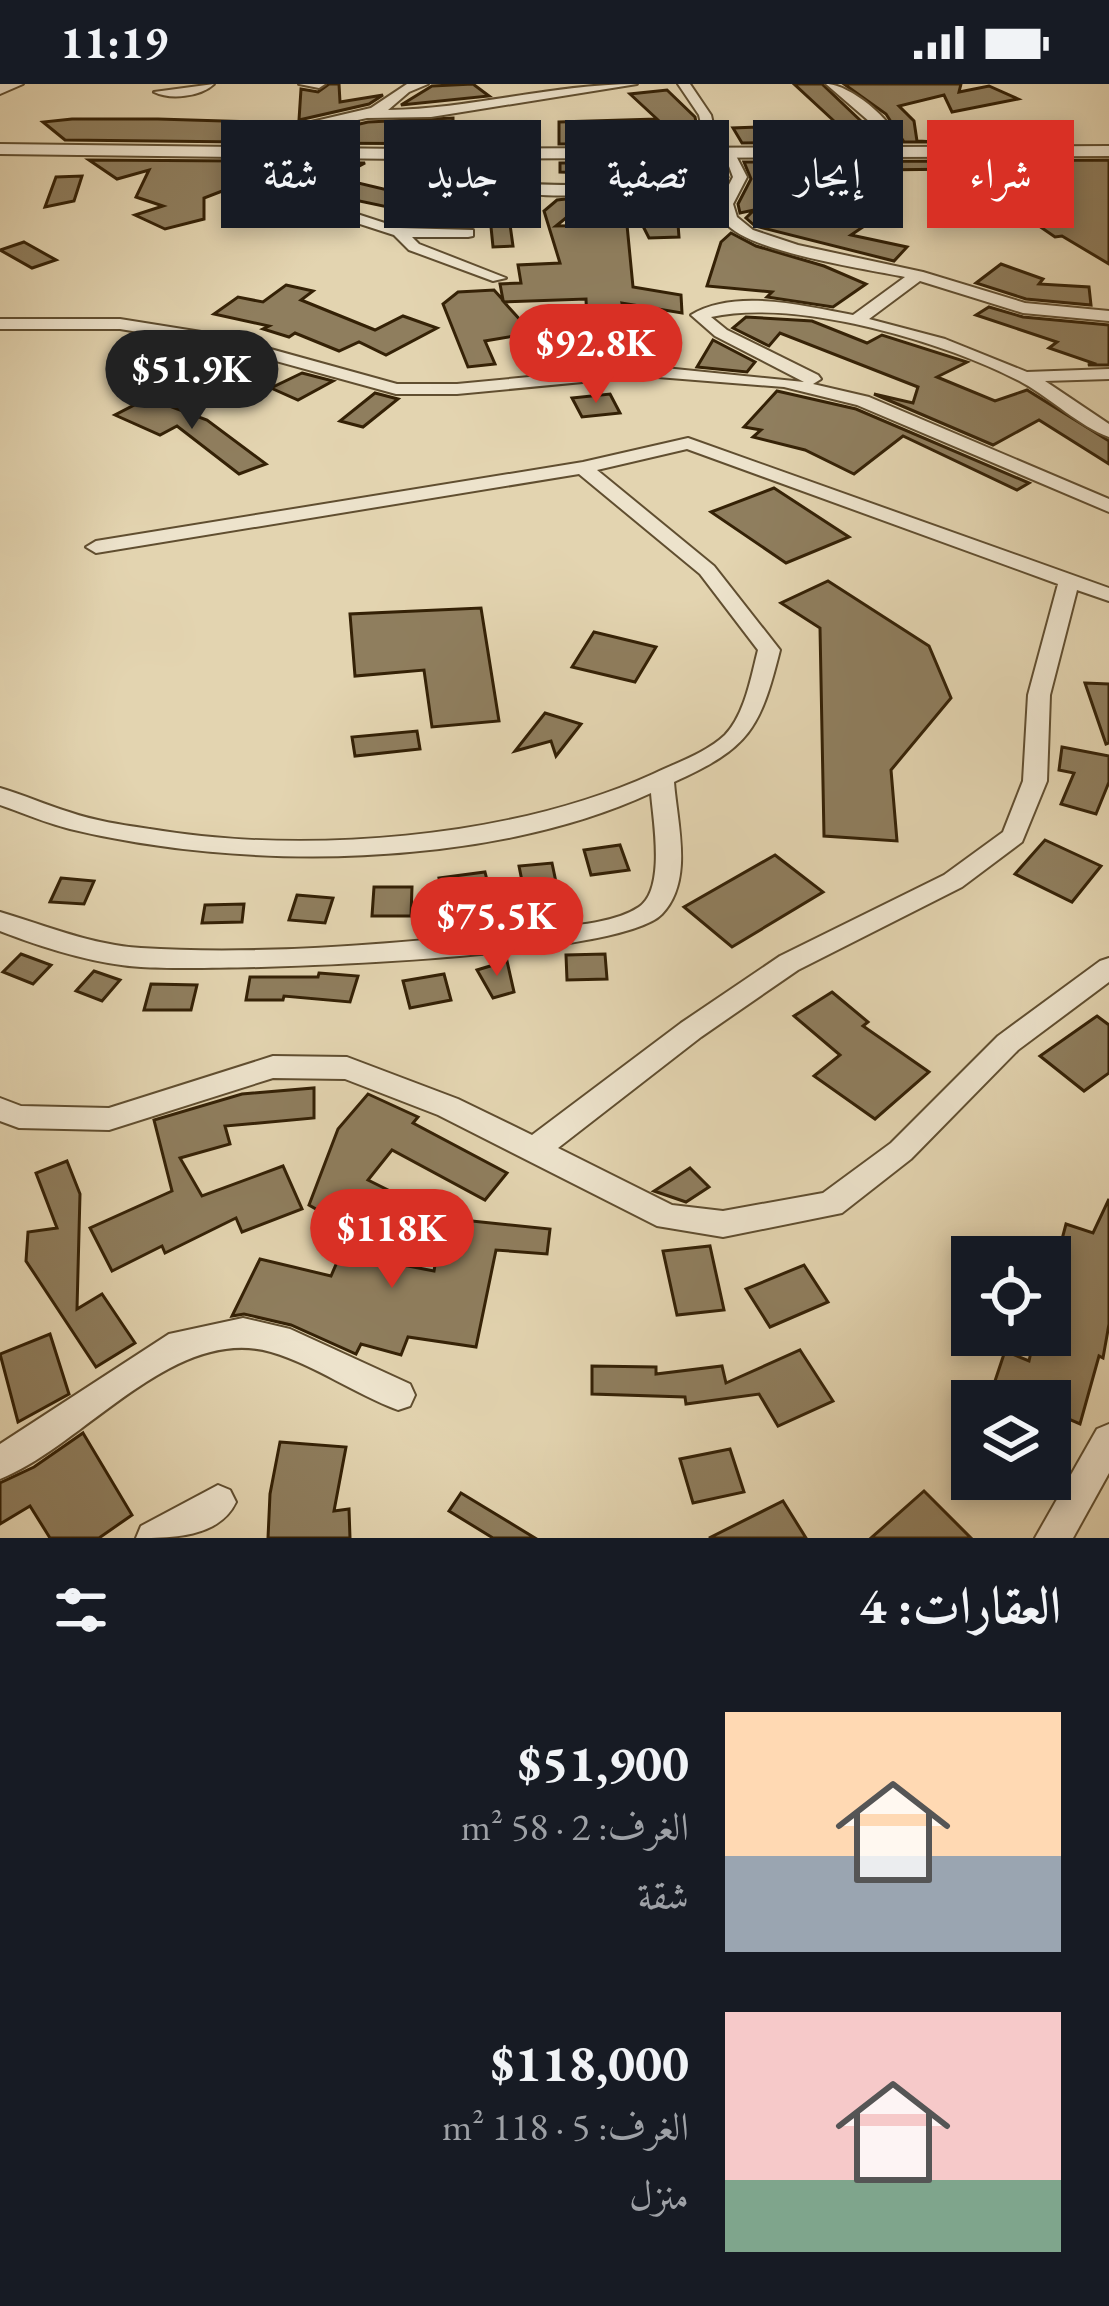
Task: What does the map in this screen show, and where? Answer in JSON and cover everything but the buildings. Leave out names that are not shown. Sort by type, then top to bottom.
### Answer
[{"type":"street","points":[[0,89],[15,84]]},
{"type":"street","points":[[160,92],[200,91],[208,84]]},
{"type":"street","points":[[305,84],[319,84]]},
{"type":"street","points":[[338,120],[388,105],[398,89],[422,84]]},
{"type":"street","points":[[364,114],[431,113],[631,84]]},
{"type":"street","points":[[684,84],[707,120]]},
{"type":"street","points":[[832,84],[876,120]]},
{"type":"street","points":[[0,146],[221,149]]},
{"type":"street","points":[[903,146],[1109,148]]},
{"type":"street","points":[[729,151],[1109,148]]},
{"type":"street","points":[[360,149],[565,150]]},
{"type":"street","points":[[729,162],[740,177],[729,198]]},
{"type":"street","points":[[729,215],[748,233],[794,249],[918,275],[1023,308],[1109,316]]},
{"type":"street","points":[[360,219],[399,232],[468,232]]},
{"type":"street","points":[[399,232],[414,247],[498,278]]},
{"type":"street","points":[[854,322],[918,275]]},
{"type":"street","points":[[1109,432],[1063,397],[1022,376],[904,333],[759,306],[720,307],[699,316],[721,333],[863,401],[1109,506]]},
{"type":"street","points":[[0,323],[120,324],[220,340],[396,389],[457,389],[645,371],[784,382],[863,401]]},
{"type":"street","points":[[1022,376],[1109,374]]},
{"type":"street","points":[[95,547],[583,468],[688,443],[1109,595]]},
{"type":"street","points":[[0,796],[22,807],[143,838],[319,849],[495,831],[590,809],[662,782],[735,738],[759,689],[769,650],[707,570],[583,468]]},
{"type":"street","points":[[534,1150],[672,1044],[789,963],[952,881],[1013,836],[1035,781],[1039,694],[1069,580]]},
{"type":"street","points":[[0,921],[138,958],[453,947],[609,930],[649,913],[667,886],[662,782]]},
{"type":"street","points":[[0,1109],[19,1117],[109,1119],[273,1066],[347,1069],[448,1107],[668,1217],[723,1224],[831,1204],[901,1151],[1008,1043],[1109,968]]},
{"type":"street","points":[[0,1463],[181,1344],[243,1332],[278,1339],[398,1396]]},
{"type":"street","points":[[1053,1538],[1109,1440]]},
{"type":"street","points":[[154,1538],[218,1502]]}]
